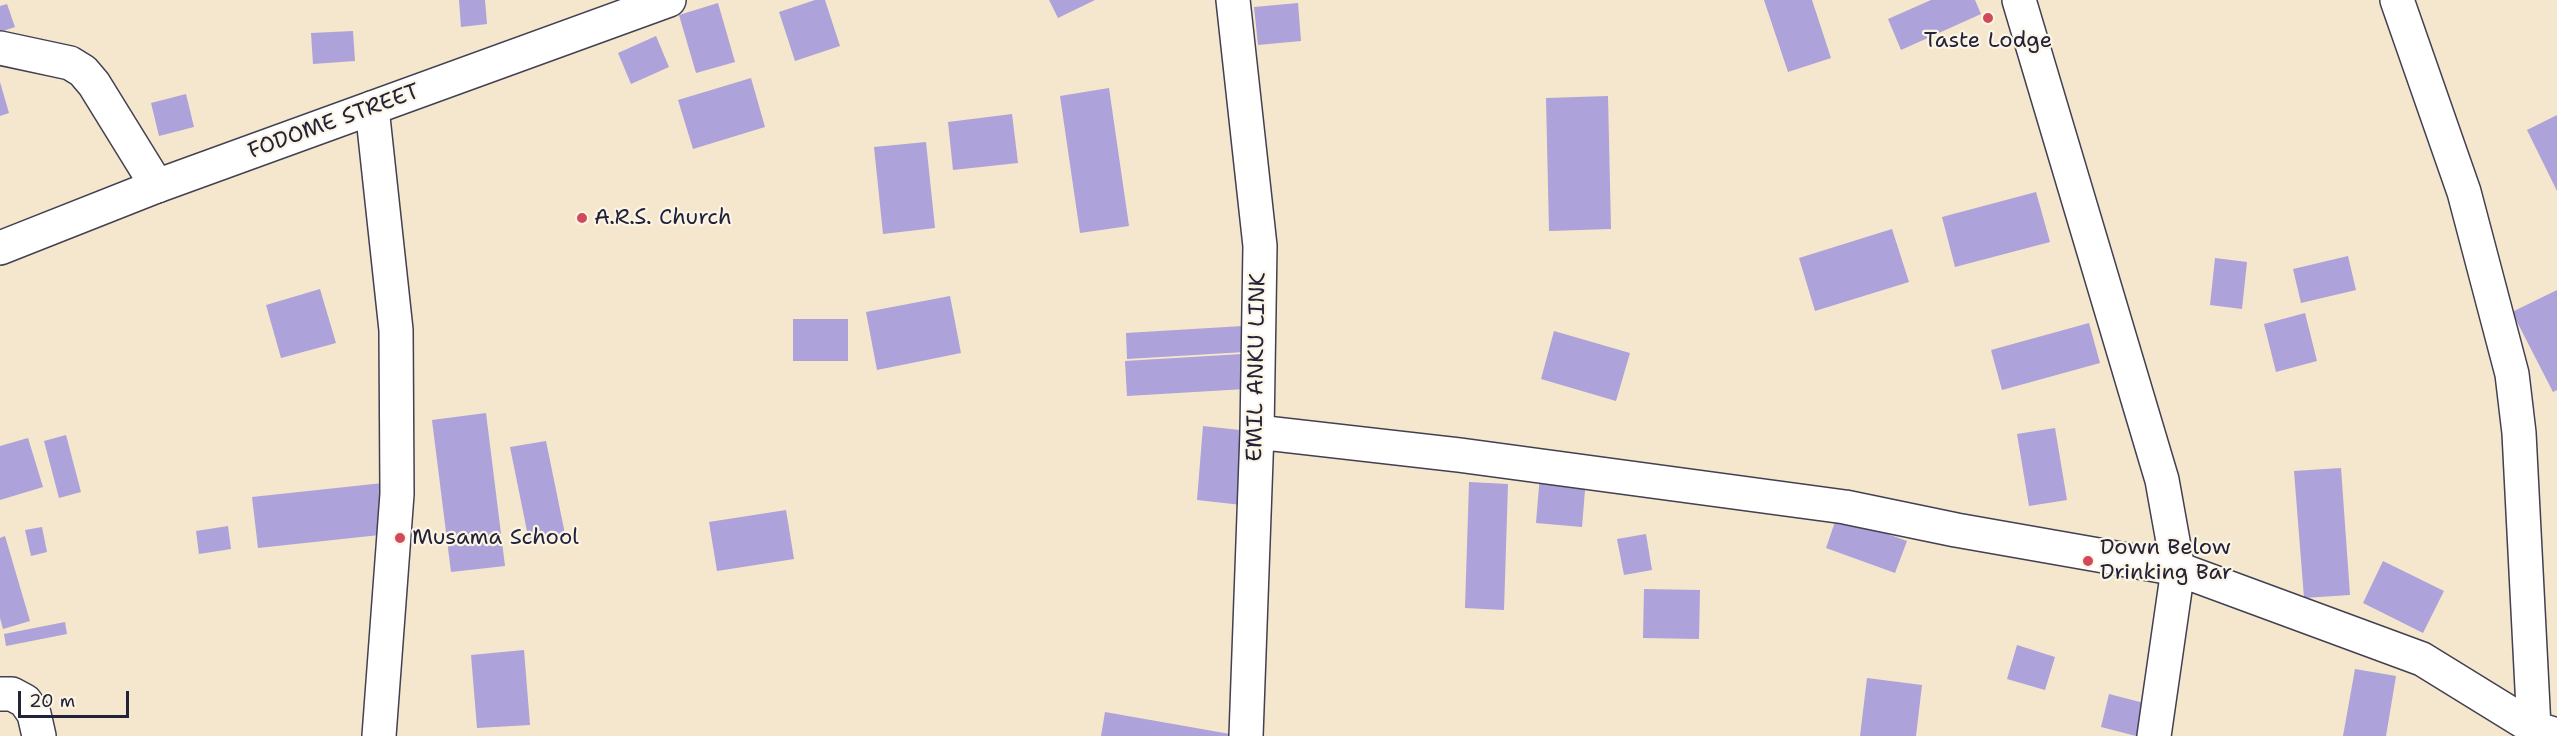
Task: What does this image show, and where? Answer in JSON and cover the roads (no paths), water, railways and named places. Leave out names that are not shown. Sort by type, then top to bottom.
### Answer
[{"type":"street","name":"FODOME STREET","points":[[0,248],[157,186],[669,0]]},
{"type":"street","name":"EMIL ANKU LINK","points":[[1233,0],[1260,246],[1257,432],[1246,736]]},
{"type":"street","points":[[2019,0],[2162,480],[2178,569],[2154,736]]},
{"type":"street","points":[[2397,0],[2464,192],[2512,374],[2546,732]]},
{"type":"street","points":[[0,48],[70,63],[84,71],[157,186]]},
{"type":"street","points":[[372,108],[396,330],[398,494],[379,736]]},
{"type":"street","points":[[1257,432],[1459,454],[1845,507],[1956,530],[2178,569],[2422,659],[2546,732]]},
{"type":"street","points":[[0,694],[12,694],[26,701],[34,714],[39,736]]},
{"type":"place","name":"Taste Lodge","points":[[1988,18]]},
{"type":"place","name":"A.R.S. Church","points":[[582,218]]},
{"type":"place","name":"Musama School","points":[[400,538]]},
{"type":"place","name":"Down Below Drinking Bar","points":[[2088,561]]}]
